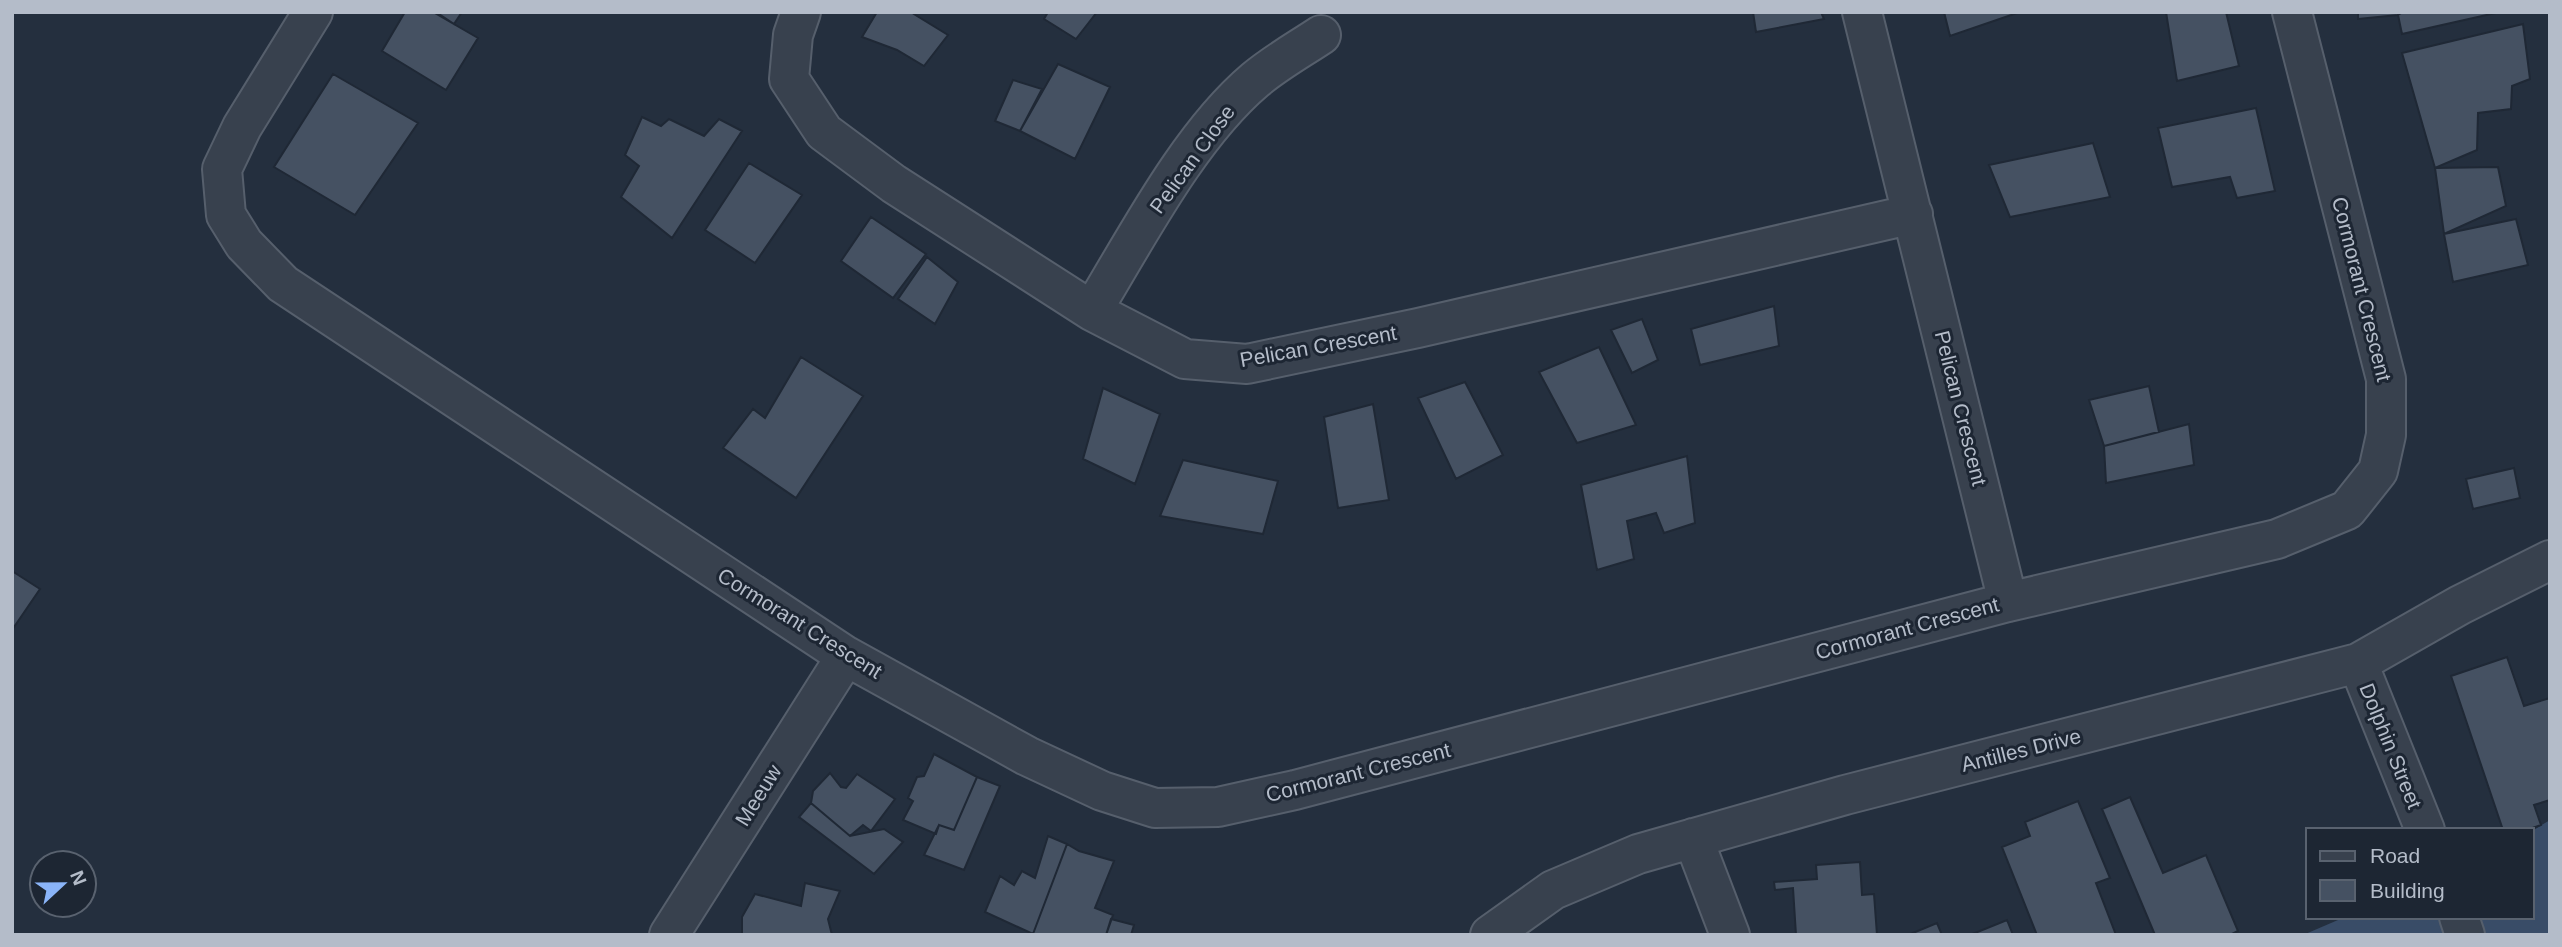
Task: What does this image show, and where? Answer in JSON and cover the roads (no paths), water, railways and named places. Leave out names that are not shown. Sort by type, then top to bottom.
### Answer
[{"type":"street","name":"Cormorant Crescent","points":[[313,12],[242,127],[222,169],[226,215],[244,244],[283,284],[846,656],[1027,756],[1102,792],[1155,808],[1218,807],[1295,790],[2008,602],[2277,539],[2347,510],[2378,471],[2386,435],[2386,379],[2292,12]]},
{"type":"street","name":"Pelican Crescent","points":[[802,12],[793,35],[789,79],[824,132],[894,184],[1092,311],[1185,359],[1247,364],[1418,328],[1913,214]]},
{"type":"street","name":"Pelican Crescent","points":[[1862,12],[2008,602]]},
{"type":"street","name":"Pelican Close","points":[[1092,311],[1166,189],[1212,125],[1255,80],[1321,35]]},
{"type":"street","name":"Antilles Drive","points":[[1490,935],[1553,890],[1638,854],[1845,795],[2358,663],[2460,605],[2550,560]]},
{"type":"street","name":"Meeuw","points":[[669,935],[846,656]]},
{"type":"street","name":"Dolphin Street","points":[[2358,663],[2424,828]]},
{"type":"street","points":[[1693,838],[1730,935]]},
{"type":"water","points":[[2550,820],[2550,935],[2303,935],[2340,919],[2534,919],[2534,830]]}]
